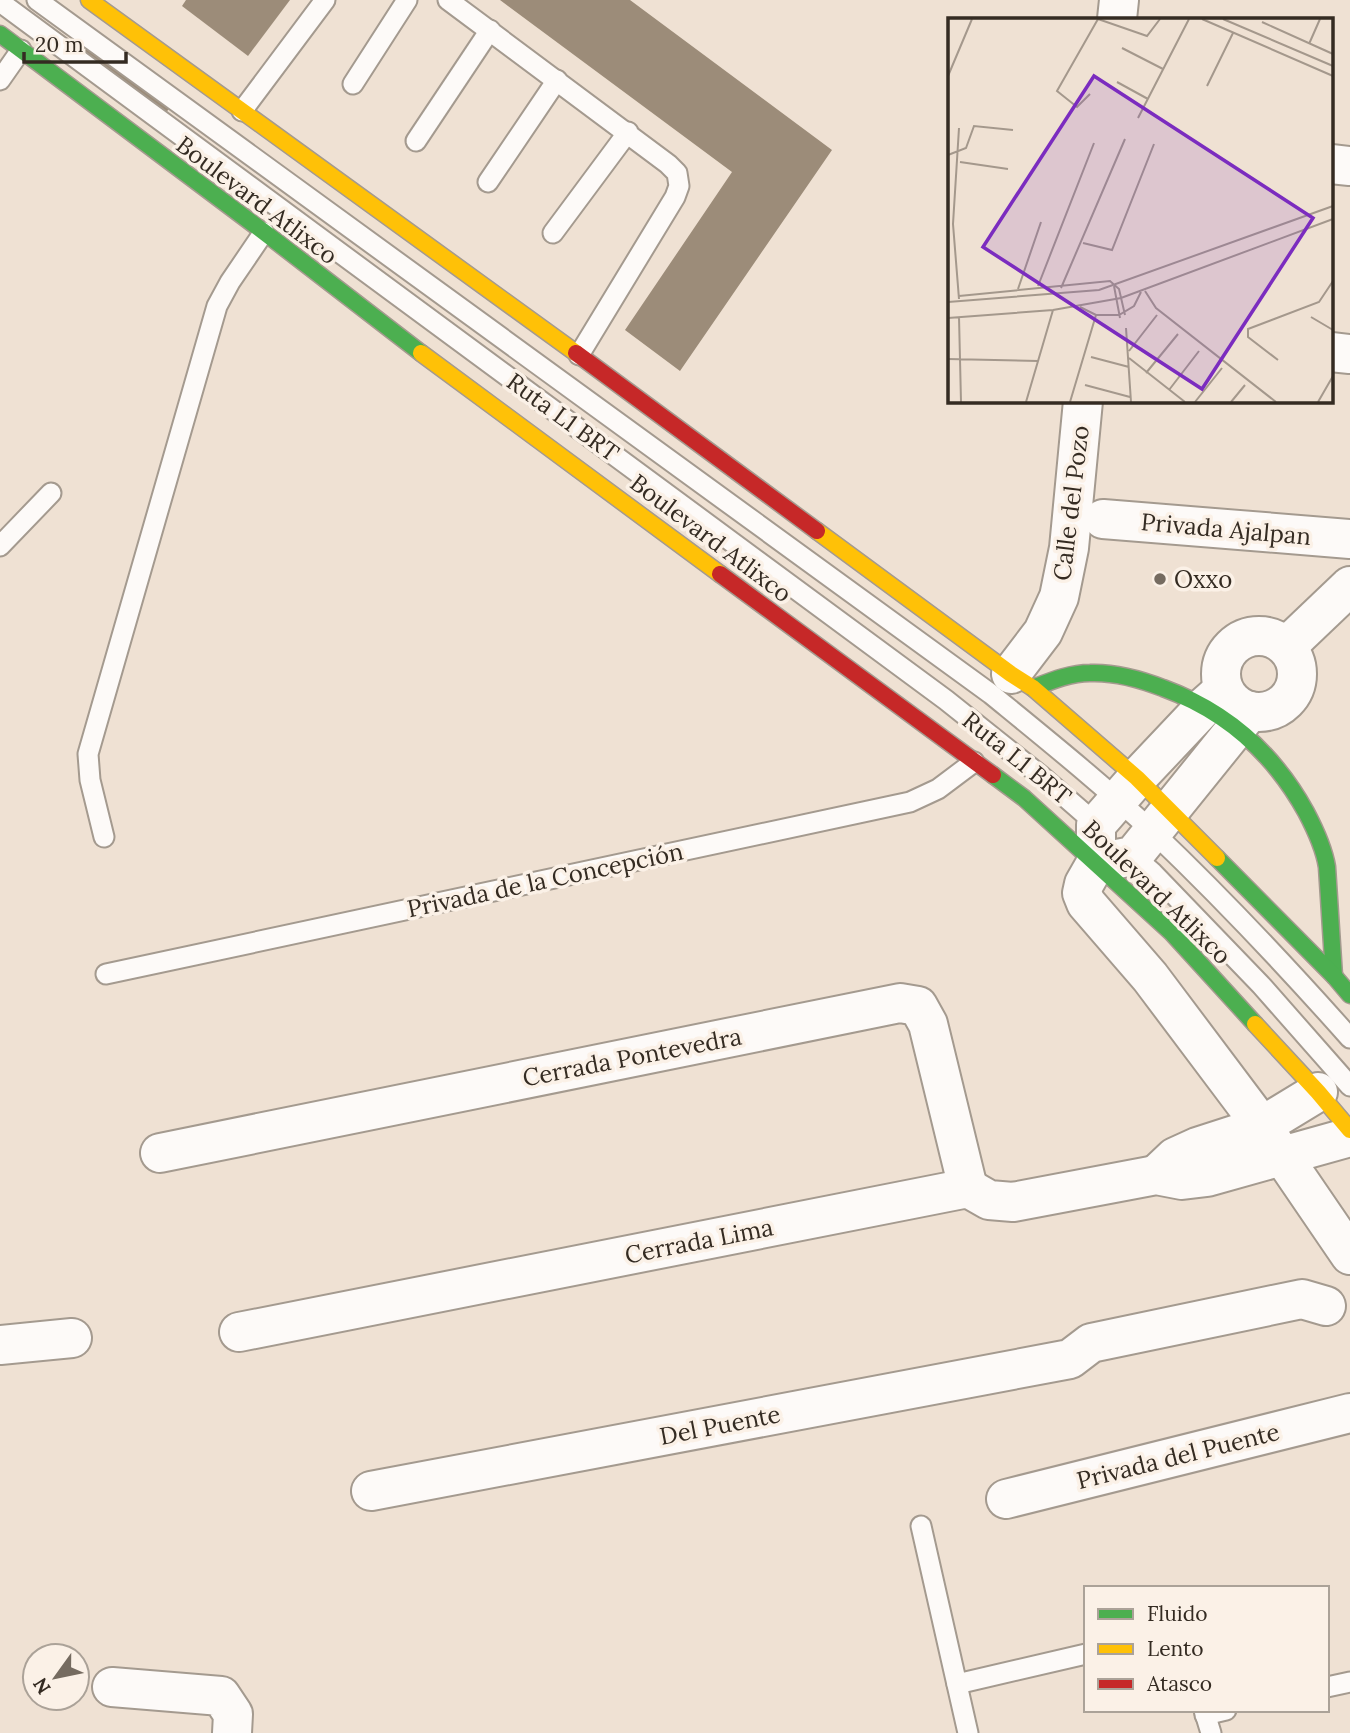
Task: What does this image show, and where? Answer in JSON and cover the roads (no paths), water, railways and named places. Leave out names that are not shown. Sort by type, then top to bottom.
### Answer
[{"type":"main road","points":[[89,0],[579,355],[1022,681],[1117,801],[1152,833],[1334,976],[1350,995]]},
{"type":"main road","name":"Boulevard Atlixco","points":[[0,34],[391,331],[1024,798],[1172,933],[1334,1089],[1350,1130]]},
{"type":"main road","points":[[1022,681],[1095,673],[1133,678],[1229,709],[1276,765],[1305,808],[1331,855],[1334,976]]},
{"type":"street","points":[[1118,18],[1119,0]]},
{"type":"street","points":[[1332,164],[1350,166]]},
{"type":"street","points":[[1332,352],[1350,354]]},
{"type":"street","name":"Calle del Pozo","points":[[1022,681],[1059,597],[1069,548],[1083,402]]},
{"type":"street","name":"Privada Ajalpan","points":[[1103,519],[1350,539]]},
{"type":"street","points":[[1286,647],[1350,586]]},
{"type":"street","points":[[1096,863],[1152,833],[1229,709],[1220,677],[1221,664],[1227,652],[1237,642],[1249,636],[1262,635],[1275,639],[1286,647],[1297,668],[1297,681],[1285,702],[1275,709],[1262,712],[1229,709],[1117,801],[1096,863],[1082,893],[1086,903],[1142,967],[1272,1140],[1350,1255]]},
{"type":"street","name":"Cerrada Pontevedra","points":[[160,1153],[900,1003],[918,1006],[928,1024],[968,1188]]},
{"type":"street","points":[[968,1188],[989,1200],[1013,1202],[1156,1175],[1182,1180],[1207,1177],[1272,1140],[1334,1089]]},
{"type":"street","points":[[1272,1140],[1350,1137]]},
{"type":"street","name":"Cerrada Lima","points":[[239,1332],[968,1188]]},
{"type":"street","name":"Del Puente","points":[[371,1491],[1070,1359],[1096,1366],[1307,1322],[1338,1301]]},
{"type":"street","points":[[0,1345],[72,1338]]},
{"type":"street","name":"Privada del Puente","points":[[1006,1499],[1350,1413]]},
{"type":"street","points":[[112,1687],[221,1696],[233,1714],[232,1733]]},
{"type":"lane","name":"Ruta L1 BRT","points":[[37,0],[991,694],[1152,833],[1284,963],[1350,1038]]},
{"type":"lane","points":[[242,111],[325,0]]},
{"type":"lane","points":[[353,84],[407,0]]},
{"type":"lane","points":[[448,0],[628,132],[677,173],[679,186],[675,197],[579,355]]},
{"type":"lane","name":"Ruta L1 BRT","points":[[0,2],[946,700],[1040,775],[1117,801],[1152,833],[1153,873],[1261,985],[1334,1089]]},
{"type":"lane","points":[[416,141],[490,30]]},
{"type":"lane","points":[[0,80],[21,50]]},
{"type":"lane","points":[[488,182],[557,80]]},
{"type":"lane","points":[[553,233],[628,132]]},
{"type":"lane","points":[[104,837],[90,780],[88,754],[217,306],[264,232]]},
{"type":"lane","points":[[0,546],[51,493]]},
{"type":"lane","name":"Privada de la Concepción","points":[[106,974],[910,802],[938,789],[974,762]]},
{"type":"lane","points":[[920,1526],[968,1733]]},
{"type":"lane","points":[[957,1684],[1084,1654]]},
{"type":"lane","points":[[1329,1687],[1350,1682]]},
{"type":"place","name":"Oxxo","points":[[1160,579]]}]
